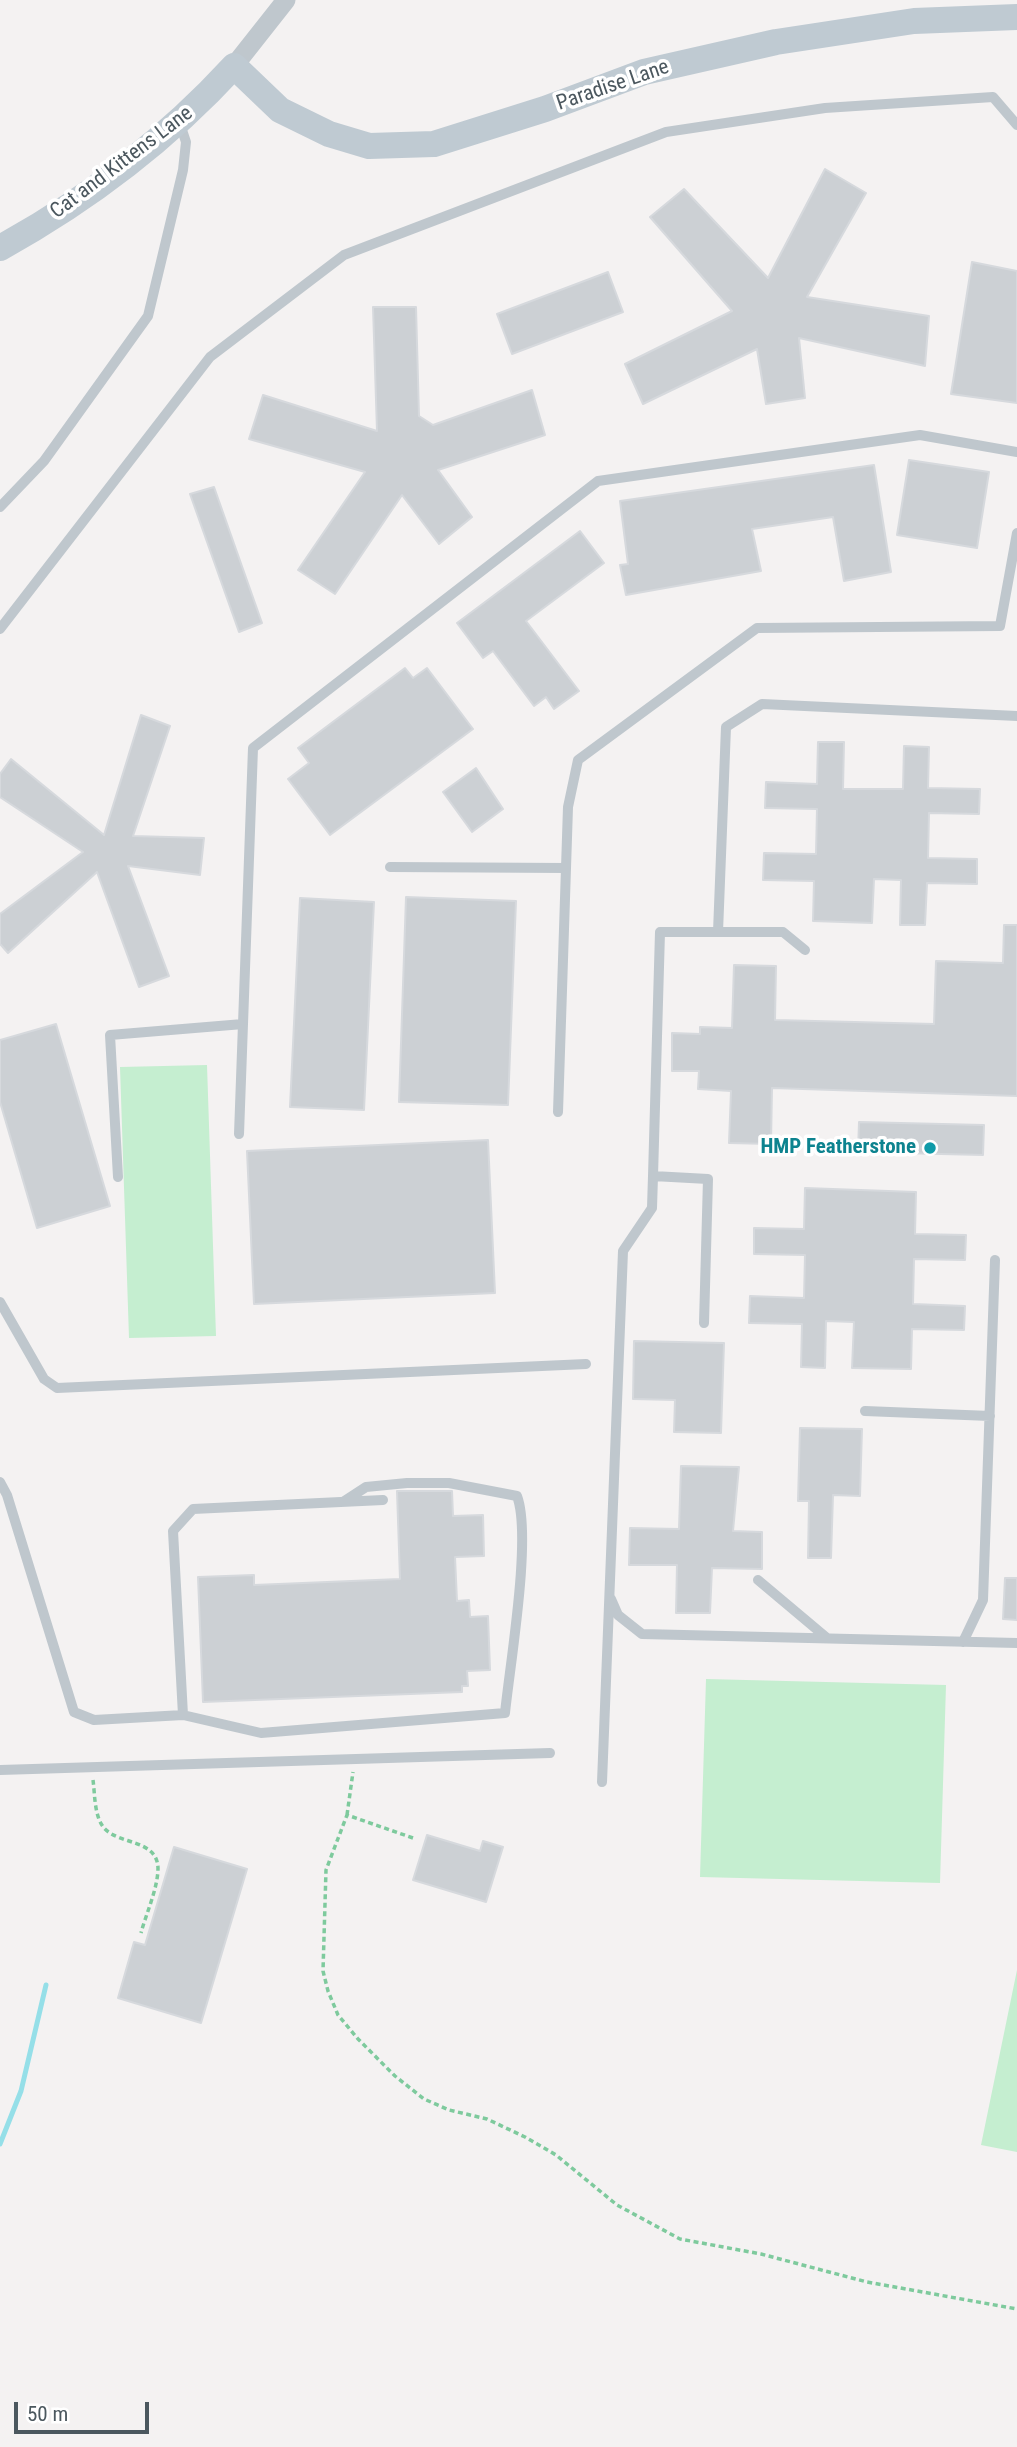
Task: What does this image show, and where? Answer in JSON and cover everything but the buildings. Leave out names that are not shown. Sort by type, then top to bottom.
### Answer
[{"type":"street","points":[[234,66],[286,0]]},
{"type":"street","name":"Paradise Lane","points":[[234,66],[280,110],[330,134],[369,146],[434,144],[545,109],[644,72],[776,42],[914,21],[1017,17]]},
{"type":"street","name":"Cat and Kittens Lane","points":[[0,248],[89,192],[180,123],[234,66]]},
{"type":"lane","points":[[0,629],[209,357],[344,254],[666,132],[825,108],[993,97],[1017,125]]},
{"type":"lane","points":[[0,507],[44,461],[148,316],[183,170],[186,142],[180,123]]},
{"type":"lane","points":[[239,1134],[253,748],[598,481],[920,435],[1017,452]]},
{"type":"lane","points":[[558,1112],[568,807],[578,760],[757,628],[1000,626],[1017,533]]},
{"type":"lane","points":[[718,932],[726,727],[762,704],[1017,716]]},
{"type":"lane","points":[[390,867],[566,868]]},
{"type":"lane","points":[[603,1782],[623,1251],[652,1208],[660,932],[783,932],[805,950]]},
{"type":"lane","points":[[118,1177],[110,1035],[243,1024]]},
{"type":"lane","points":[[653,1176],[708,1179],[704,1322]]},
{"type":"lane","points":[[962,1642],[983,1600],[995,1260]]},
{"type":"lane","points":[[0,1302],[44,1379],[57,1388],[586,1364]]},
{"type":"lane","points":[[865,1410],[990,1416]]},
{"type":"lane","points":[[0,1482],[7,1495],[74,1713],[94,1720],[183,1715],[261,1732],[505,1713],[519,1579],[522,1508],[517,1496],[449,1483],[407,1483],[366,1487],[343,1502]]},
{"type":"lane","points":[[183,1715],[173,1531],[193,1509],[383,1500]]},
{"type":"lane","points":[[758,1580],[827,1639]]},
{"type":"lane","points":[[610,1595],[618,1615],[642,1634],[1017,1643]]},
{"type":"lane","points":[[0,1770],[550,1753]]},
{"type":"path","points":[[353,1759],[347,1815],[326,1870],[323,1970],[338,2015],[395,2076],[424,2099],[449,2110],[487,2119],[525,2137],[556,2155],[617,2205],[680,2239],[761,2254],[867,2282],[1017,2309]]},
{"type":"path","points":[[92,1767],[102,1826],[109,1833],[144,1846],[154,1855],[158,1869],[141,1933]]},
{"type":"path","points":[[347,1815],[413,1838]]},
{"type":"green space","points":[[207,1065],[216,1336],[129,1338],[120,1067]]},
{"type":"green space","points":[[706,1679],[946,1685],[940,1883],[700,1877]]},
{"type":"green space","points":[[1017,1970],[1017,2152],[981,2145]]},
{"type":"waterway","points":[[0,2144],[21,2091],[46,1985]]},
{"type":"place","name":"HMP Featherstone","points":[[930,1148]]}]
